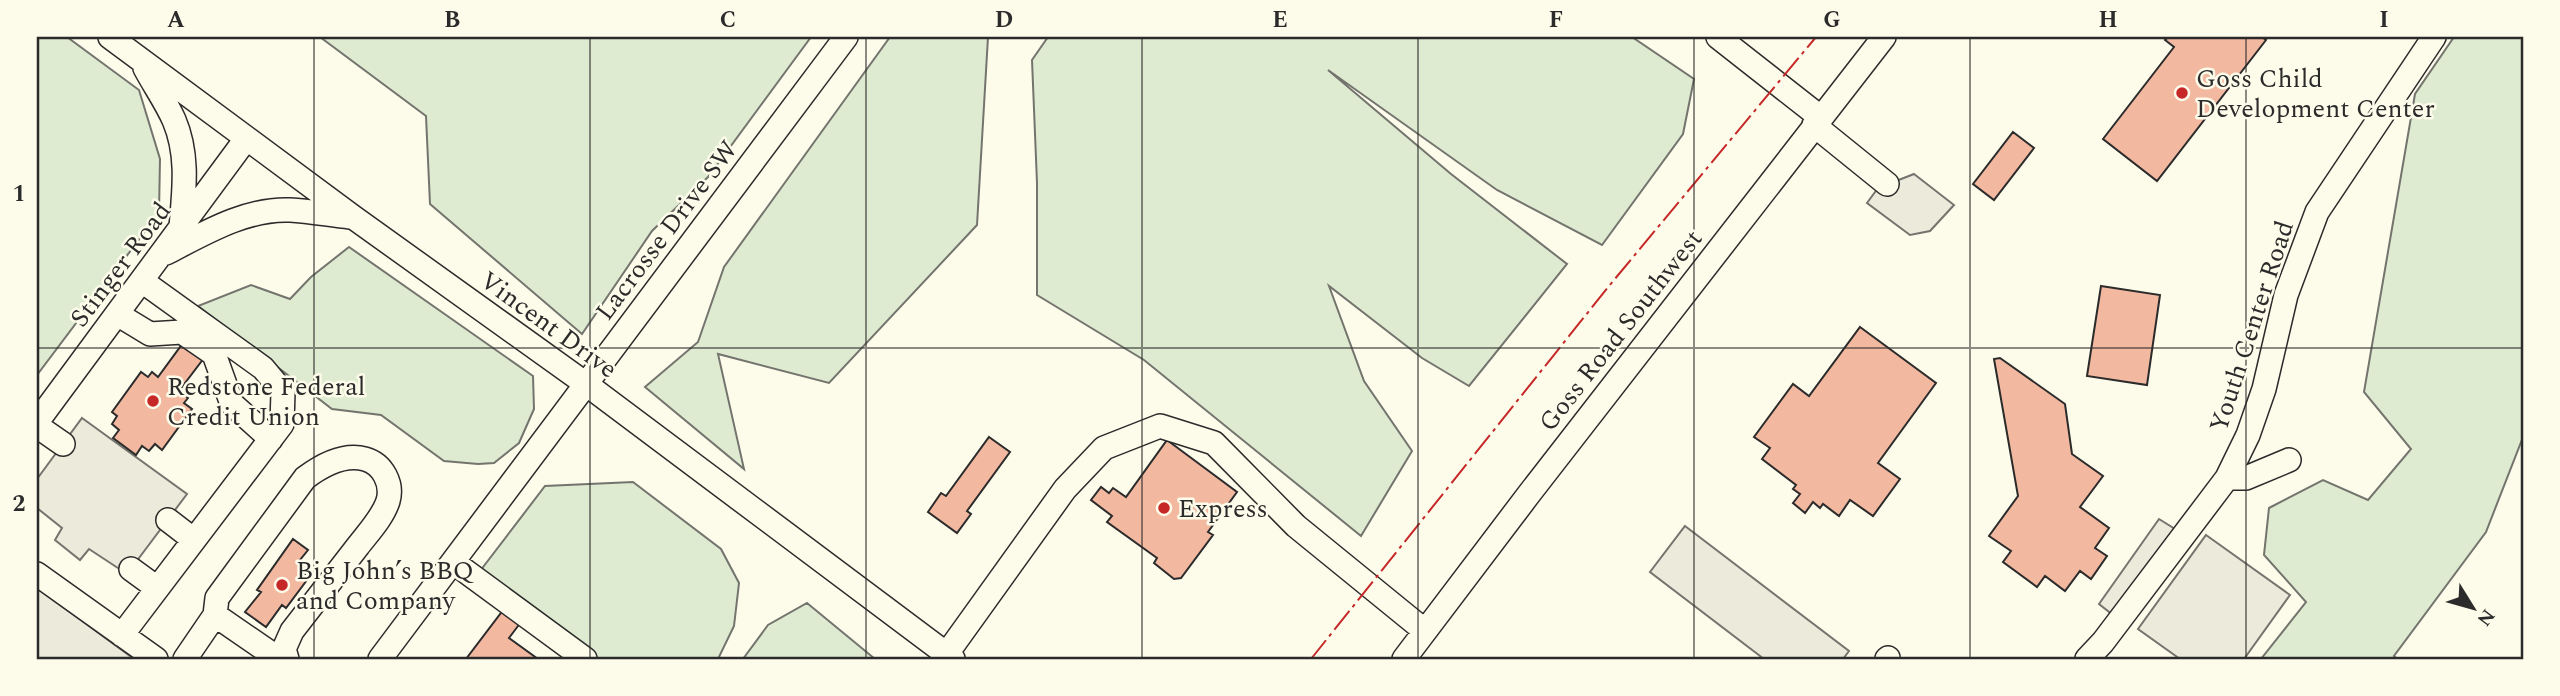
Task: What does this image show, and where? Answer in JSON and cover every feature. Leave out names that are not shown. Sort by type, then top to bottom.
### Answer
[{"type":"street","name":"Vincent Drive","points":[[110,37],[246,139],[586,384],[948,658]]},
{"type":"street","name":"Lacrosse Drive SW","points":[[380,659],[846,37]]},
{"type":"street","points":[[1718,37],[1887,184]]},
{"type":"street","name":"Goss Road Southwest","points":[[1404,659],[1884,37]]},
{"type":"street","name":"Youth Center Road","points":[[2087,659],[2144,603],[2184,550],[2191,523],[2227,478],[2256,412],[2286,295],[2317,212],[2434,37]]},
{"type":"street","points":[[140,59],[174,120],[182,144],[186,176],[180,230]]},
{"type":"street","name":"Stinger Road","points":[[37,424],[246,139]]},
{"type":"street","points":[[160,257],[204,233],[248,215],[287,210],[353,217]]},
{"type":"street","points":[[122,635],[282,424],[283,392],[263,369],[142,281]]},
{"type":"street","points":[[117,314],[150,334],[182,332],[214,354],[232,404],[271,439]]},
{"type":"street","points":[[37,424],[63,444]]},
{"type":"street","points":[[948,658],[1065,489],[1104,448],[1160,426],[1214,443],[1296,526],[1425,631]]},
{"type":"street","points":[[185,659],[215,615],[216,598],[305,478],[323,465],[345,458],[364,458],[380,467],[390,485],[388,502],[375,523],[292,631],[284,649],[287,659]]},
{"type":"street","points":[[2227,478],[2246,478],[2289,460]]},
{"type":"street","points":[[168,520],[194,540]]},
{"type":"street","points":[[453,562],[585,659]]},
{"type":"street","points":[[131,569],[157,588]]},
{"type":"street","points":[[37,574],[156,659]]},
{"type":"street","points":[[215,615],[279,659]]},
{"type":"green space","points":[[37,37],[67,37],[139,90],[160,159],[159,213],[37,375]]},
{"type":"green space","points":[[320,37],[811,37],[708,177],[652,231],[582,334],[430,204],[426,116]]},
{"type":"green space","points":[[890,37],[988,37],[977,225],[829,383],[718,354],[744,469],[645,387],[698,342],[724,267]]},
{"type":"green space","points":[[1048,37],[1632,37],[1694,79],[1683,134],[1602,245],[1497,190],[1328,70],[1451,174],[1567,264],[1469,386],[1422,358],[1329,286],[1364,381],[1412,451],[1361,536],[1144,360],[1037,295],[1037,183],[1032,60]]},
{"type":"green space","points":[[2454,37],[2523,37],[2523,437],[2486,532],[2394,656],[2397,659],[2261,659],[2306,602],[2264,555],[2269,508],[2323,480],[2368,500],[2411,449],[2364,392],[2415,94]]},
{"type":"green space","points":[[349,247],[533,376],[534,409],[519,443],[494,463],[444,461],[381,415],[332,409],[198,306],[251,285],[290,299],[311,277]]},
{"type":"green space","points":[[633,482],[721,549],[739,583],[734,626],[718,659],[593,659],[477,575],[545,486]]},
{"type":"green space","points":[[807,603],[875,659],[743,659],[768,625]]},
{"type":"shaded area","points":[[1914,174],[1954,205],[1930,231],[1910,235],[1867,203],[1878,188]]},
{"type":"shaded area","points":[[82,418],[187,494],[127,574],[89,549],[80,560],[55,540],[62,528],[37,508],[37,479]]},
{"type":"shaded area","points":[[2159,519],[2175,529],[2113,615],[2099,604]]},
{"type":"shaded area","points":[[1685,526],[1849,651],[1843,659],[1764,659],[1650,572]]},
{"type":"shaded area","points":[[2206,535],[2290,595],[2244,659],[2180,659],[2138,629]]},
{"type":"shaded area","points":[[37,588],[134,659],[37,659]]},
{"type":"building","name":"Goss Child Development Center","points":[[2168,37],[2262,37],[2266,40],[2157,181],[2103,139],[2174,47],[2165,40]]},
{"type":"building","points":[[2013,132],[2034,148],[1994,200],[1973,184]]},
{"type":"building","points":[[2101,286],[2160,295],[2147,385],[2087,376]]},
{"type":"building","points":[[1860,327],[1936,383],[1878,463],[1900,479],[1873,516],[1850,500],[1839,516],[1823,504],[1820,508],[1813,502],[1805,513],[1793,503],[1800,494],[1793,489],[1796,485],[1762,459],[1770,448],[1754,437],[1793,384],[1809,396]]},
{"type":"building","name":"Redstone Federal Credit Union","points":[[183,343],[204,358],[179,391],[188,398],[184,403],[192,409],[162,450],[155,444],[149,451],[142,446],[136,455],[113,438],[119,430],[112,424],[117,416],[112,412],[141,372],[148,377],[152,372],[158,377]]},
{"type":"building","points":[[2000,358],[2065,404],[2072,454],[2103,476],[2080,507],[2109,528],[2095,548],[2107,556],[2091,579],[2080,571],[2065,591],[2045,576],[2037,587],[2003,562],[2011,551],[1989,536],[2018,496],[1994,359]]},
{"type":"building","points":[[989,437],[1010,452],[967,511],[971,514],[957,533],[928,512],[941,493],[946,496]]},
{"type":"building","name":"Express","points":[[1167,440],[1237,492],[1208,532],[1213,535],[1181,578],[1174,579],[1154,563],[1157,558],[1107,522],[1112,516],[1091,500],[1101,487],[1109,493],[1113,488],[1126,497]]},
{"type":"building","name":"Big John’s BBQ and Company","points":[[293,539],[308,550],[300,560],[310,567],[303,577],[307,580],[286,608],[282,605],[266,627],[245,612],[261,592],[257,590]]},
{"type":"building","points":[[507,605],[524,618],[509,638],[538,659],[466,659]]},
{"type":"power","points":[[1311,659],[1609,286],[1816,37]]},
{"type":"place","name":"Goss Child Development Center","points":[[2182,93]]},
{"type":"place","name":"Redstone Federal Credit Union","points":[[153,401]]},
{"type":"place","name":"Express","points":[[1164,508]]},
{"type":"place","name":"Big John’s BBQ and Company","points":[[282,585]]}]
